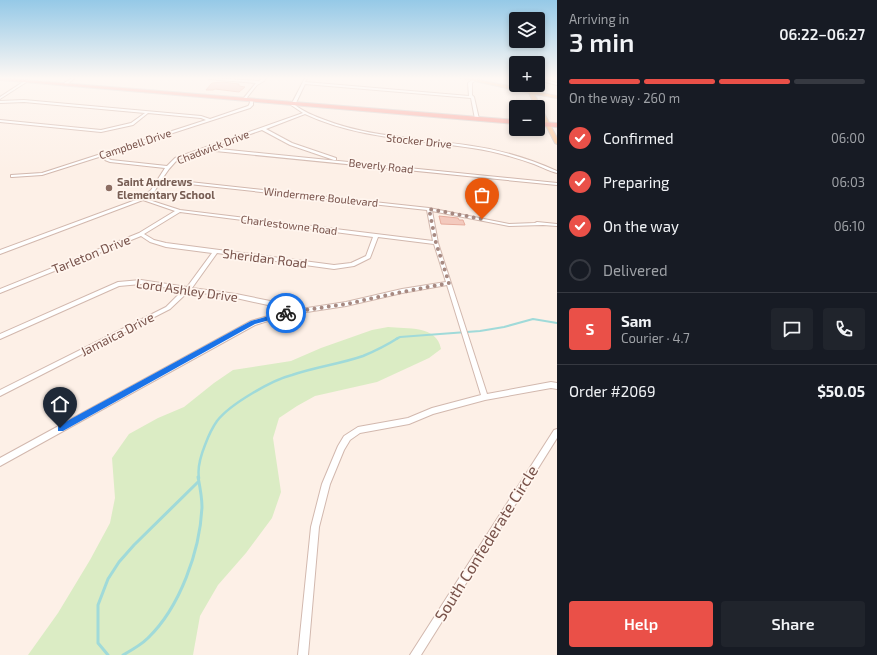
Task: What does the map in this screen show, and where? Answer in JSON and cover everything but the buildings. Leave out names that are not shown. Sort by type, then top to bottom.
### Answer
[{"type":"highway","points":[[362,109],[509,121]]},
{"type":"highway","points":[[547,124],[557,125]]},
{"type":"main road","points":[[539,109],[557,143]]},
{"type":"street","points":[[109,109],[201,117],[211,120]]},
{"type":"street","name":"Campbell Drive","points":[[12,176],[36,176],[244,109]]},
{"type":"street","name":"Stocker Drive","points":[[297,109],[331,124],[360,132],[393,138],[490,150],[510,155],[557,172]]},
{"type":"street","points":[[475,109],[477,118]]},
{"type":"street","points":[[0,122],[101,131],[132,124],[148,112]]},
{"type":"street","name":"Chadwick Drive","points":[[0,252],[143,199],[148,196],[168,166],[176,159],[306,113]]},
{"type":"street","points":[[262,128],[286,141],[318,153],[352,163]]},
{"type":"street","name":"Beverly Road","points":[[205,149],[557,184]]},
{"type":"street","points":[[313,160],[318,153]]},
{"type":"street","points":[[103,155],[110,161],[168,166]]},
{"type":"street","name":"Windermere Boulevard","points":[[159,180],[429,209],[509,225],[540,224]]},
{"type":"street","name":"Charlestowne Road","points":[[143,199],[179,211],[436,243]]},
{"type":"street","points":[[429,209],[436,243],[485,397]]},
{"type":"street","name":"Tarleton Drive","points":[[0,291],[141,234],[179,211]]},
{"type":"street","name":"Windermere Boulevard","points":[[482,219],[557,225]]},
{"type":"street","name":"Sheridan Road","points":[[141,234],[152,241],[166,245],[334,267],[361,262],[368,257],[376,236]]},
{"type":"street","name":"Jamaica Drive","points":[[0,393],[168,308],[188,289],[215,252]]},
{"type":"street","name":"Lord Ashley Drive","points":[[0,337],[118,284],[141,282],[236,296],[270,303],[287,313]]},
{"type":"street","points":[[0,462],[253,323],[287,313],[346,304],[449,283]]},
{"type":"street","points":[[303,655],[315,527],[326,484],[341,448],[348,438],[358,430],[408,421],[432,411],[485,397],[557,386]]},
{"type":"street","name":"South Confederate Circle","points":[[415,655],[557,432]]},
{"type":"green space","points":[[388,327],[427,332],[434,336],[441,349],[429,358],[377,382],[315,396],[279,418],[273,438],[281,492],[272,518],[246,553],[218,585],[200,616],[193,655],[28,655],[58,613],[110,523],[115,498],[112,458],[129,434],[158,418],[184,407],[233,370],[291,361],[321,348],[372,330]]},
{"type":"waterway","points":[[398,338],[480,331],[504,327],[533,319],[557,323]]},
{"type":"waterway","points":[[199,478],[199,465],[206,442],[217,421],[231,407],[263,387],[274,382],[310,370],[363,356],[398,338]]},
{"type":"waterway","points":[[123,655],[148,638],[170,611],[179,595],[192,560],[200,524],[202,504],[198,477]]},
{"type":"waterway","points":[[108,655],[98,643],[98,605],[108,579],[119,562],[134,545],[198,482]]},
{"type":"way so far","points":[[286,313],[346,304],[449,283],[436,243],[429,209],[482,219]]},
{"type":"place","name":"Saint Andrews Elementary School","points":[[109,188]]},
{"type":"route","points":[[60,428],[238,330],[253,323],[286,313]]}]
